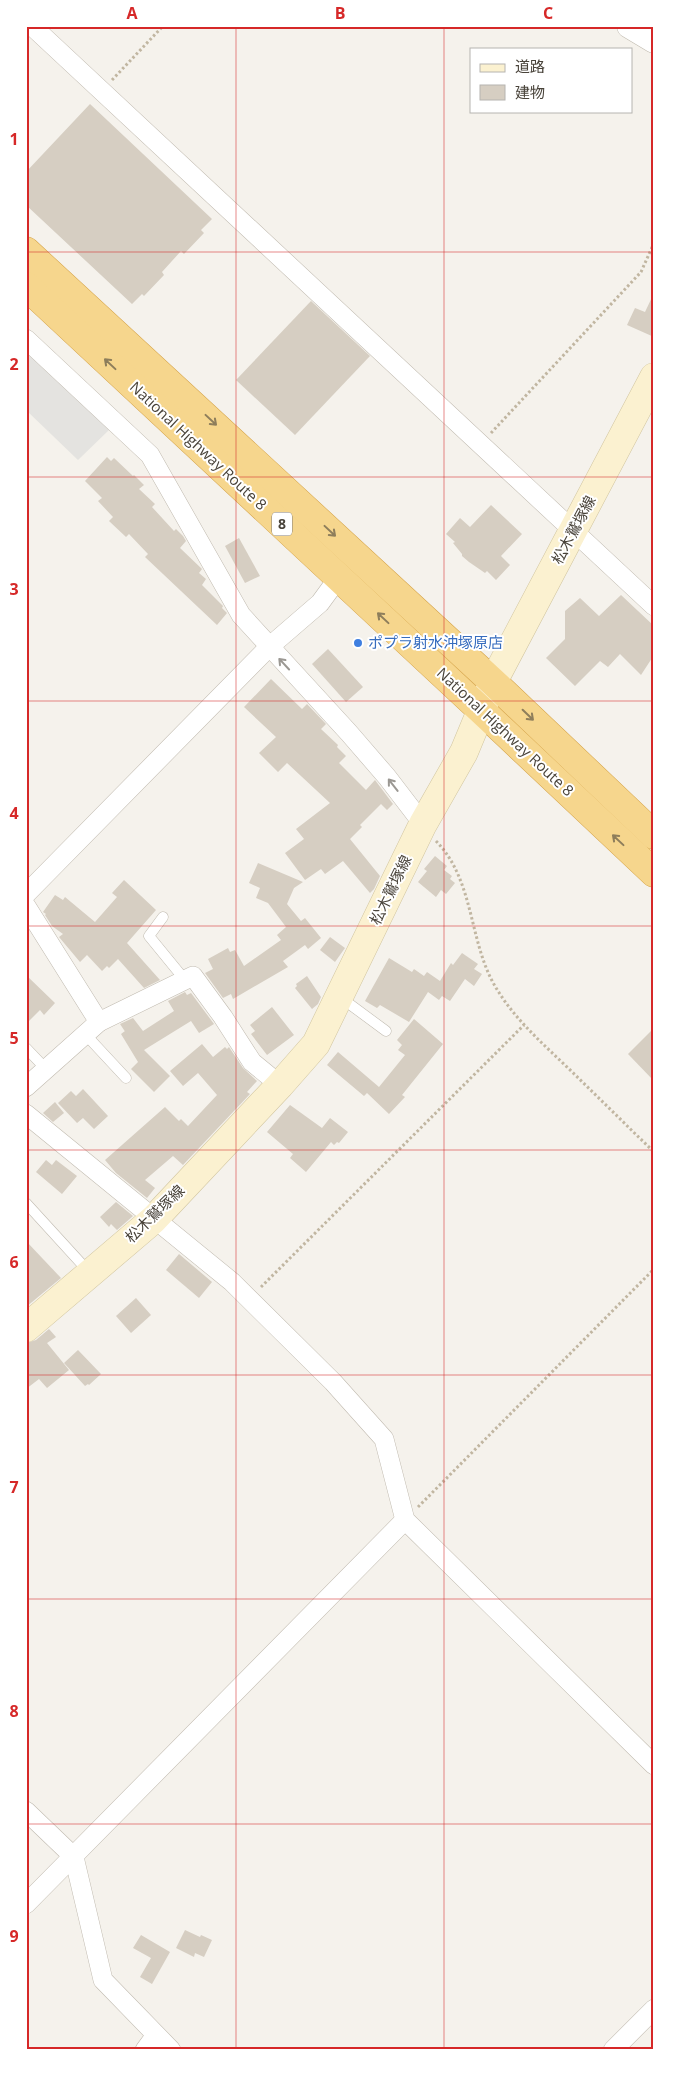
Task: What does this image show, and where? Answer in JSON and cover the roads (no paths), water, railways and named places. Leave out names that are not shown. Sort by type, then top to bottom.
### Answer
[{"type":"highway","points":[[26,234],[123,328],[190,402]]},
{"type":"highway","name":"National Highway Route 8","points":[[26,251],[493,682],[654,835]]},
{"type":"highway","name":"National Highway Route 8","points":[[26,286],[654,873]]},
{"type":"highway","points":[[26,295],[81,338]]},
{"type":"main road","name":"松木鷲塚線","points":[[26,1328],[154,1218],[280,1085],[316,1044],[422,825],[464,752],[493,682],[654,377]]},
{"type":"street","points":[[32,26],[654,606]]},
{"type":"street","points":[[630,26],[654,40]]},
{"type":"street","points":[[26,339],[150,455],[241,615],[269,648],[356,741],[387,777],[422,825]]},
{"type":"street","points":[[26,894],[269,648],[320,603],[339,577]]},
{"type":"street","points":[[26,906],[92,1028]]},
{"type":"street","points":[[26,1087],[92,1028],[193,976],[223,1017],[252,1062],[280,1085]]},
{"type":"street","points":[[26,1114],[232,1282],[333,1382],[384,1439],[405,1520],[654,1765]]},
{"type":"street","points":[[26,1904],[405,1520]]},
{"type":"street","points":[[26,1811],[74,1857],[102,1980],[150,2042],[170,2050]]},
{"type":"street","points":[[613,2050],[654,2008]]},
{"type":"lane","points":[[163,917],[149,936],[185,980]]},
{"type":"lane","points":[[339,996],[386,1031]]},
{"type":"lane","points":[[92,1028],[126,1078]]},
{"type":"lane","points":[[26,1048],[46,1069]]},
{"type":"lane","points":[[26,1204],[90,1272]]},
{"type":"place","name":"ポプラ射水沖塚原店","points":[[358,643]]}]
